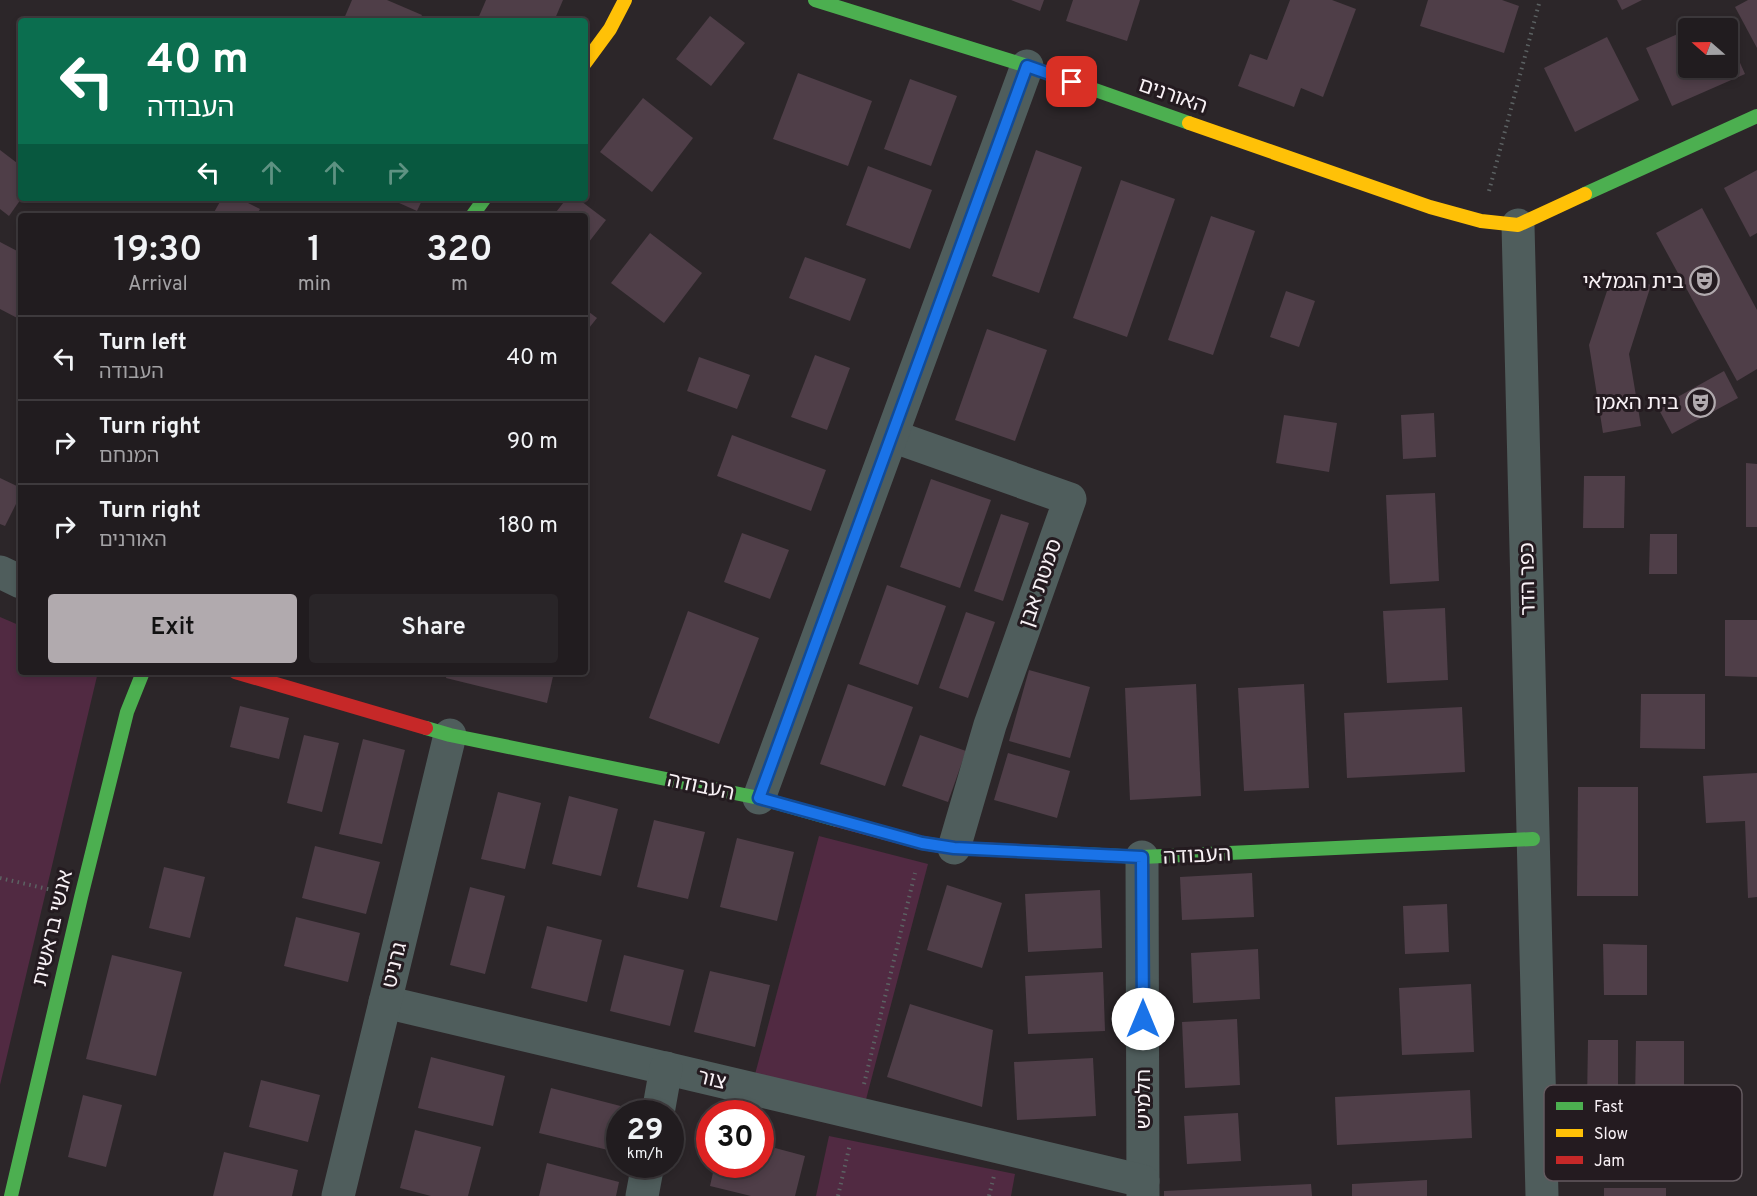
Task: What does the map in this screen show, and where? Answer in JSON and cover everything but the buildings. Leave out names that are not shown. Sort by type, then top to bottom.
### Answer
[{"type":"street","points":[[588,59],[610,29],[625,0]]},
{"type":"street","name":"האורנים","points":[[815,0],[1027,66],[1430,207],[1481,221],[1518,225]]},
{"type":"street","points":[[759,798],[1027,66]]},
{"type":"street","points":[[1518,225],[1757,116]]},
{"type":"street","name":"כפר הדר","points":[[1518,225],[1542,1196]]},
{"type":"street","name":"סמטת אבן","points":[[892,436],[1070,499],[990,725],[954,848]]},
{"type":"street","points":[[0,572],[18,581]]},
{"type":"street","name":"אנשי בראשית","points":[[11,1196],[127,712],[142,675]]},
{"type":"street","name":"העבודה","points":[[245,675],[450,735],[759,798],[922,843],[954,848],[1142,857],[1533,839]]},
{"type":"street","name":"גרניט","points":[[338,1196],[450,735]]},
{"type":"street","name":"חלמיש","points":[[1142,857],[1143,1188]]},
{"type":"street","name":"צור","points":[[386,1002],[857,1113],[1143,1188]]},
{"type":"street","points":[[660,1100],[666,1068]]},
{"type":"street","points":[[642,1196],[645,1178]]},
{"type":"path","points":[[1481,221],[1540,0]]},
{"type":"path","points":[[838,1196],[922,843]]},
{"type":"path","points":[[0,878],[81,897]]},
{"type":"shaded area","points":[[0,617],[18,625],[18,675],[97,675],[0,1085]]},
{"type":"shaded area","points":[[819,836],[928,864],[864,1107],[754,1078]]},
{"type":"shaded area","points":[[829,1136],[1015,1174],[1011,1196],[816,1196]]},
{"type":"traffic: fast","points":[[815,0],[1027,66],[1189,123]]},
{"type":"traffic: fast","points":[[1585,194],[1757,116]]},
{"type":"traffic: fast","points":[[474,213],[483,201]]},
{"type":"traffic: fast","points":[[11,1196],[127,712],[142,675]]},
{"type":"traffic: fast","points":[[426,728],[450,735],[759,798],[837,820]]},
{"type":"traffic: fast","points":[[1041,852],[1142,857],[1533,839]]},
{"type":"traffic: slow","points":[[588,59],[610,29],[625,0]]},
{"type":"traffic: slow","points":[[1189,123],[1430,207],[1481,221],[1518,225],[1585,194]]},
{"type":"traffic: jam","points":[[245,675],[426,728]]},
{"type":"traffic: jam","points":[[837,820],[922,843],[954,848],[1041,852]]},
{"type":"place","name":"בית הגמלאי","points":[[1705,281]]},
{"type":"place","name":"בית האמן","points":[[1700,402]]},
{"type":"route","points":[[1072,82],[1027,66],[759,798],[922,843],[954,848],[1142,857],[1143,1019]]}]
